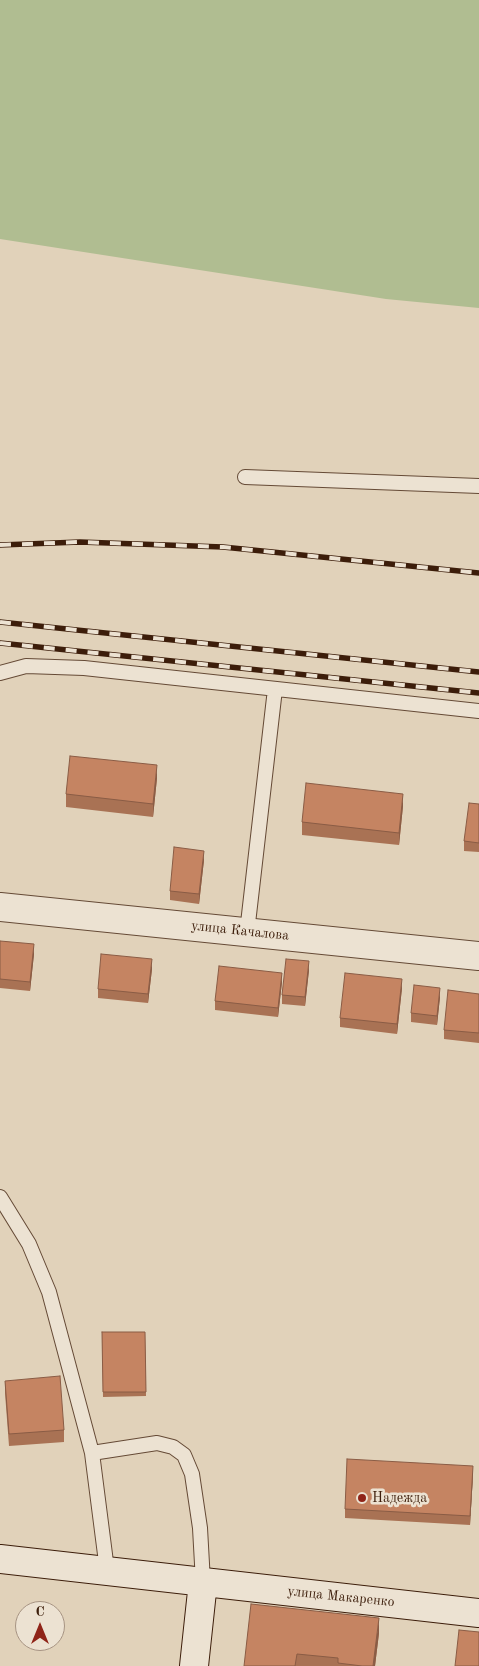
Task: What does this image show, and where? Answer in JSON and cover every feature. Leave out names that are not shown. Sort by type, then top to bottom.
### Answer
[{"type":"main road","name":"улица Качалова","points":[[0,907],[479,956]]},
{"type":"main road","name":"улица Макаренко","points":[[0,1559],[479,1613]]},
{"type":"main road","points":[[194,1666],[203,1582]]},
{"type":"lane","points":[[245,477],[479,486]]},
{"type":"lane","points":[[0,673],[26,666],[84,668],[479,711]]},
{"type":"lane","points":[[247,932],[275,689]]},
{"type":"lane","points":[[0,1197],[29,1244],[49,1292],[92,1453],[106,1570]]},
{"type":"lane","points":[[92,1453],[157,1443],[173,1447],[184,1455],[192,1474],[200,1528],[203,1582]]},
{"type":"green space","points":[[0,0],[479,0],[479,308],[386,299],[0,239]]},
{"type":"building","points":[[70,756],[157,765],[153,804],[66,794]]},
{"type":"building","points":[[306,783],[403,794],[399,833],[302,822]]},
{"type":"building","points":[[469,803],[479,804],[479,843],[464,841]]},
{"type":"building","points":[[174,847],[204,851],[199,894],[170,891]]},
{"type":"building","points":[[0,941],[34,944],[30,982],[0,979]]},
{"type":"building","points":[[101,954],[152,959],[148,994],[98,989]]},
{"type":"building","points":[[286,959],[309,961],[305,997],[282,995]]},
{"type":"building","points":[[219,966],[282,973],[278,1008],[215,1001]]},
{"type":"building","points":[[345,973],[402,979],[397,1024],[340,1018]]},
{"type":"building","points":[[414,985],[440,988],[437,1016],[411,1013]]},
{"type":"building","points":[[448,990],[479,994],[479,1033],[444,1030]]},
{"type":"building","points":[[102,1332],[145,1332],[146,1392],[103,1392]]},
{"type":"building","points":[[60,1376],[64,1430],[9,1434],[5,1381]]},
{"type":"building","points":[[347,1459],[473,1466],[470,1516],[345,1509]]},
{"type":"building","points":[[251,1604],[379,1618],[373,1666],[338,1663],[338,1658],[297,1654],[295,1666],[244,1666]]},
{"type":"building","points":[[459,1630],[479,1632],[479,1666],[455,1666]]},
{"type":"railway","points":[[0,545],[80,542],[223,547],[479,573]]},
{"type":"railway","points":[[0,622],[479,672]]},
{"type":"railway","points":[[0,643],[479,693]]},
{"type":"place","name":"Надежда","points":[[362,1498]]}]
